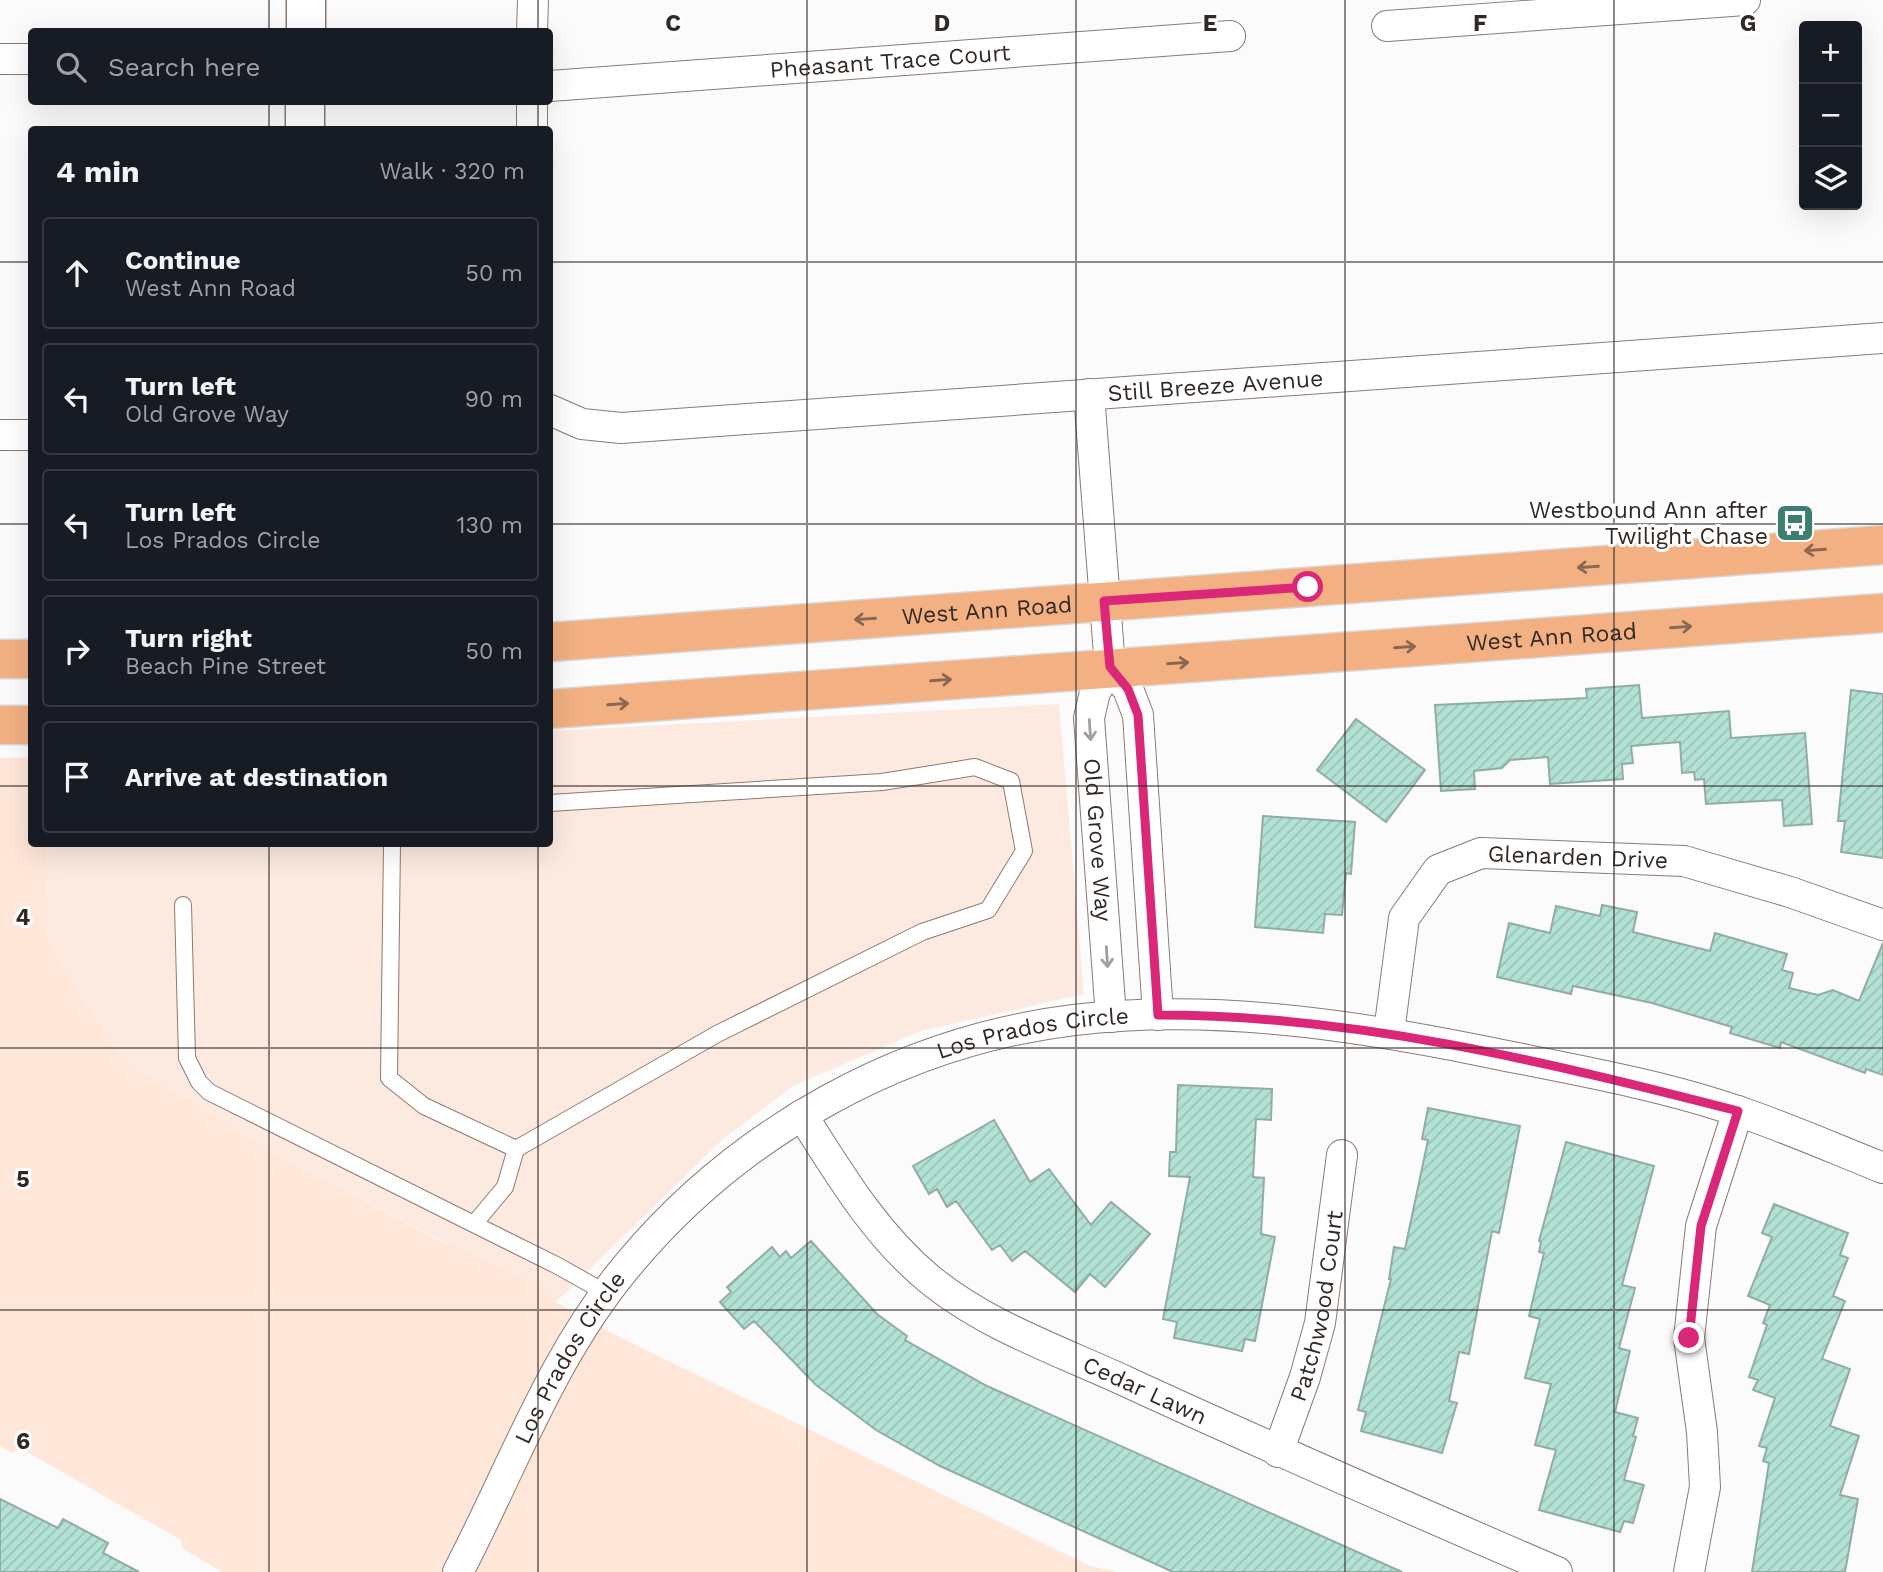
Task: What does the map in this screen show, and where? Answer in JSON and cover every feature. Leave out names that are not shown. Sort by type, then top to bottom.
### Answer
[{"type":"main road","name":"West Ann Road","points":[[553,642],[1883,545]]},
{"type":"main road","name":"West Ann Road","points":[[553,709],[1883,612]]},
{"type":"main road","points":[[0,659],[28,659]]},
{"type":"main road","points":[[0,725],[28,725]]},
{"type":"street","points":[[306,0],[306,28]]},
{"type":"street","points":[[533,0],[533,28]]},
{"type":"street","points":[[1387,26],[1745,0]]},
{"type":"street","name":"Pheasant Trace Court","points":[[553,86],[1230,36]]},
{"type":"street","points":[[0,59],[28,59]]},
{"type":"street","points":[[305,105],[305,126]]},
{"type":"street","points":[[532,105],[533,126]]},
{"type":"street","name":"Still Breeze Avenue","points":[[553,412],[582,424],[621,428],[1883,338]]},
{"type":"street","points":[[1089,394],[1110,667],[1128,689],[1138,715],[1158,1015]]},
{"type":"street","points":[[0,435],[28,435]]},
{"type":"street","name":"Old Grove Way","points":[[1110,667],[1095,692],[1089,718],[1111,1017]]},
{"type":"street","name":"Glenarden Drive","points":[[1389,1032],[1405,918],[1438,870],[1480,853],[1684,861],[1790,892],[1883,925]]},
{"type":"street","name":"Los Prados Circle","points":[[458,1572],[543,1394],[606,1293],[651,1239],[734,1161],[802,1115],[884,1073],[964,1044],[1036,1026],[1111,1017],[1158,1015],[1256,1019],[1389,1032],[1589,1073],[1738,1111],[1883,1168]]},
{"type":"street","points":[[1689,1572],[1705,1486],[1702,1432],[1689,1338],[1701,1226],[1738,1111]]},
{"type":"street","name":"Cedar Lawn","points":[[802,1115],[879,1229],[930,1280],[994,1319],[1278,1452],[1558,1572]]},
{"type":"street","name":"Patchwood Court","points":[[1278,1452],[1305,1377],[1320,1323],[1342,1155]]},
{"type":"lane","points":[[474,1224],[505,1187],[516,1149],[718,1034],[922,932],[988,910],[1024,851],[1011,781],[975,767],[882,782],[553,803]]},
{"type":"lane","points":[[392,847],[389,1078],[424,1106],[516,1149]]},
{"type":"lane","points":[[183,905],[187,1058],[199,1082],[220,1099],[474,1224],[606,1293]]},
{"type":"shaded area","points":[[1059,704],[1084,994],[921,1031],[793,1086],[723,1139],[556,1302],[266,1148],[120,1058],[49,944],[46,847],[553,847],[553,731]]},
{"type":"shaded area","points":[[0,758],[28,758],[28,847],[46,847],[49,944],[120,1058],[266,1148],[447,1245],[449,1242],[543,1288],[554,1301],[621,1338],[1090,1566],[1117,1572],[222,1572],[182,1548],[181,1540],[20,1448],[12,1453],[0,1446]]},
{"type":"building","points":[[1639,685],[1642,718],[1729,711],[1731,738],[1805,733],[1812,824],[1784,826],[1782,800],[1706,804],[1704,779],[1695,780],[1694,772],[1682,773],[1680,742],[1631,746],[1633,763],[1622,764],[1623,779],[1550,784],[1548,757],[1510,760],[1502,768],[1474,771],[1475,789],[1441,791],[1435,705],[1587,698],[1586,689]]},
{"type":"building","points":[[1851,690],[1883,694],[1883,858],[1841,852],[1845,821],[1838,821]]},
{"type":"building","points":[[1356,719],[1425,770],[1386,822],[1317,770]]},
{"type":"building","points":[[1263,816],[1355,822],[1351,874],[1346,873],[1342,915],[1325,914],[1323,933],[1255,927]]},
{"type":"building","points":[[1602,905],[1637,912],[1633,932],[1710,951],[1715,933],[1787,954],[1782,970],[1793,973],[1789,988],[1818,995],[1833,990],[1859,1001],[1883,943],[1883,1075],[1866,1069],[1865,1073],[1781,1042],[1780,1048],[1730,1033],[1732,1027],[1652,1003],[1573,986],[1571,994],[1497,977],[1509,923],[1550,933],[1556,906],[1600,916]]},
{"type":"building","points":[[1178,1085],[1272,1089],[1271,1120],[1256,1119],[1253,1177],[1264,1178],[1261,1234],[1275,1237],[1255,1341],[1245,1339],[1242,1351],[1174,1338],[1177,1322],[1163,1319],[1190,1177],[1169,1176],[1170,1152],[1176,1152]]},
{"type":"building","points":[[1428,1108],[1520,1126],[1499,1233],[1492,1231],[1469,1354],[1459,1352],[1449,1401],[1457,1403],[1442,1453],[1361,1431],[1366,1412],[1358,1410],[1391,1279],[1394,1247],[1405,1249],[1428,1140],[1422,1139]]},
{"type":"building","points":[[994,1120],[1030,1182],[1049,1169],[1091,1225],[1111,1202],[1150,1234],[1105,1287],[1090,1274],[1075,1292],[1025,1251],[1012,1261],[1000,1245],[992,1250],[956,1201],[947,1207],[937,1189],[929,1194],[913,1166]]},
{"type":"building","points":[[1566,1142],[1654,1166],[1622,1285],[1635,1288],[1619,1348],[1630,1351],[1615,1412],[1638,1418],[1633,1436],[1636,1437],[1624,1480],[1644,1485],[1633,1523],[1624,1521],[1620,1532],[1539,1510],[1556,1450],[1535,1445],[1551,1384],[1525,1378],[1540,1319],[1529,1316],[1544,1253],[1539,1252],[1539,1241]]},
{"type":"building","points":[[1774,1204],[1848,1233],[1840,1255],[1848,1258],[1833,1296],[1845,1301],[1822,1359],[1850,1369],[1830,1426],[1859,1436],[1840,1495],[1858,1499],[1845,1572],[1752,1572],[1769,1463],[1763,1461],[1767,1448],[1759,1446],[1775,1398],[1753,1390],[1758,1380],[1749,1377],[1767,1325],[1763,1323],[1770,1305],[1748,1296],[1772,1237],[1762,1233]]},
{"type":"building","points":[[811,1241],[877,1314],[907,1336],[905,1340],[987,1386],[1402,1572],[1173,1572],[940,1466],[876,1430],[816,1385],[754,1321],[744,1329],[720,1302],[731,1292],[727,1287],[772,1247],[780,1257],[786,1251],[791,1258]]},
{"type":"building","points":[[0,1499],[58,1528],[63,1519],[108,1543],[103,1553],[139,1572],[0,1572]]},
{"type":"place","name":"Westbound Ann after Twilight Chase","points":[[1795,523]]},
{"type":"route","points":[[1308,587],[1104,601],[1110,667],[1128,689],[1138,715],[1158,1015],[1245,1018],[1389,1032],[1589,1073],[1738,1111],[1701,1226],[1689,1338]]}]
